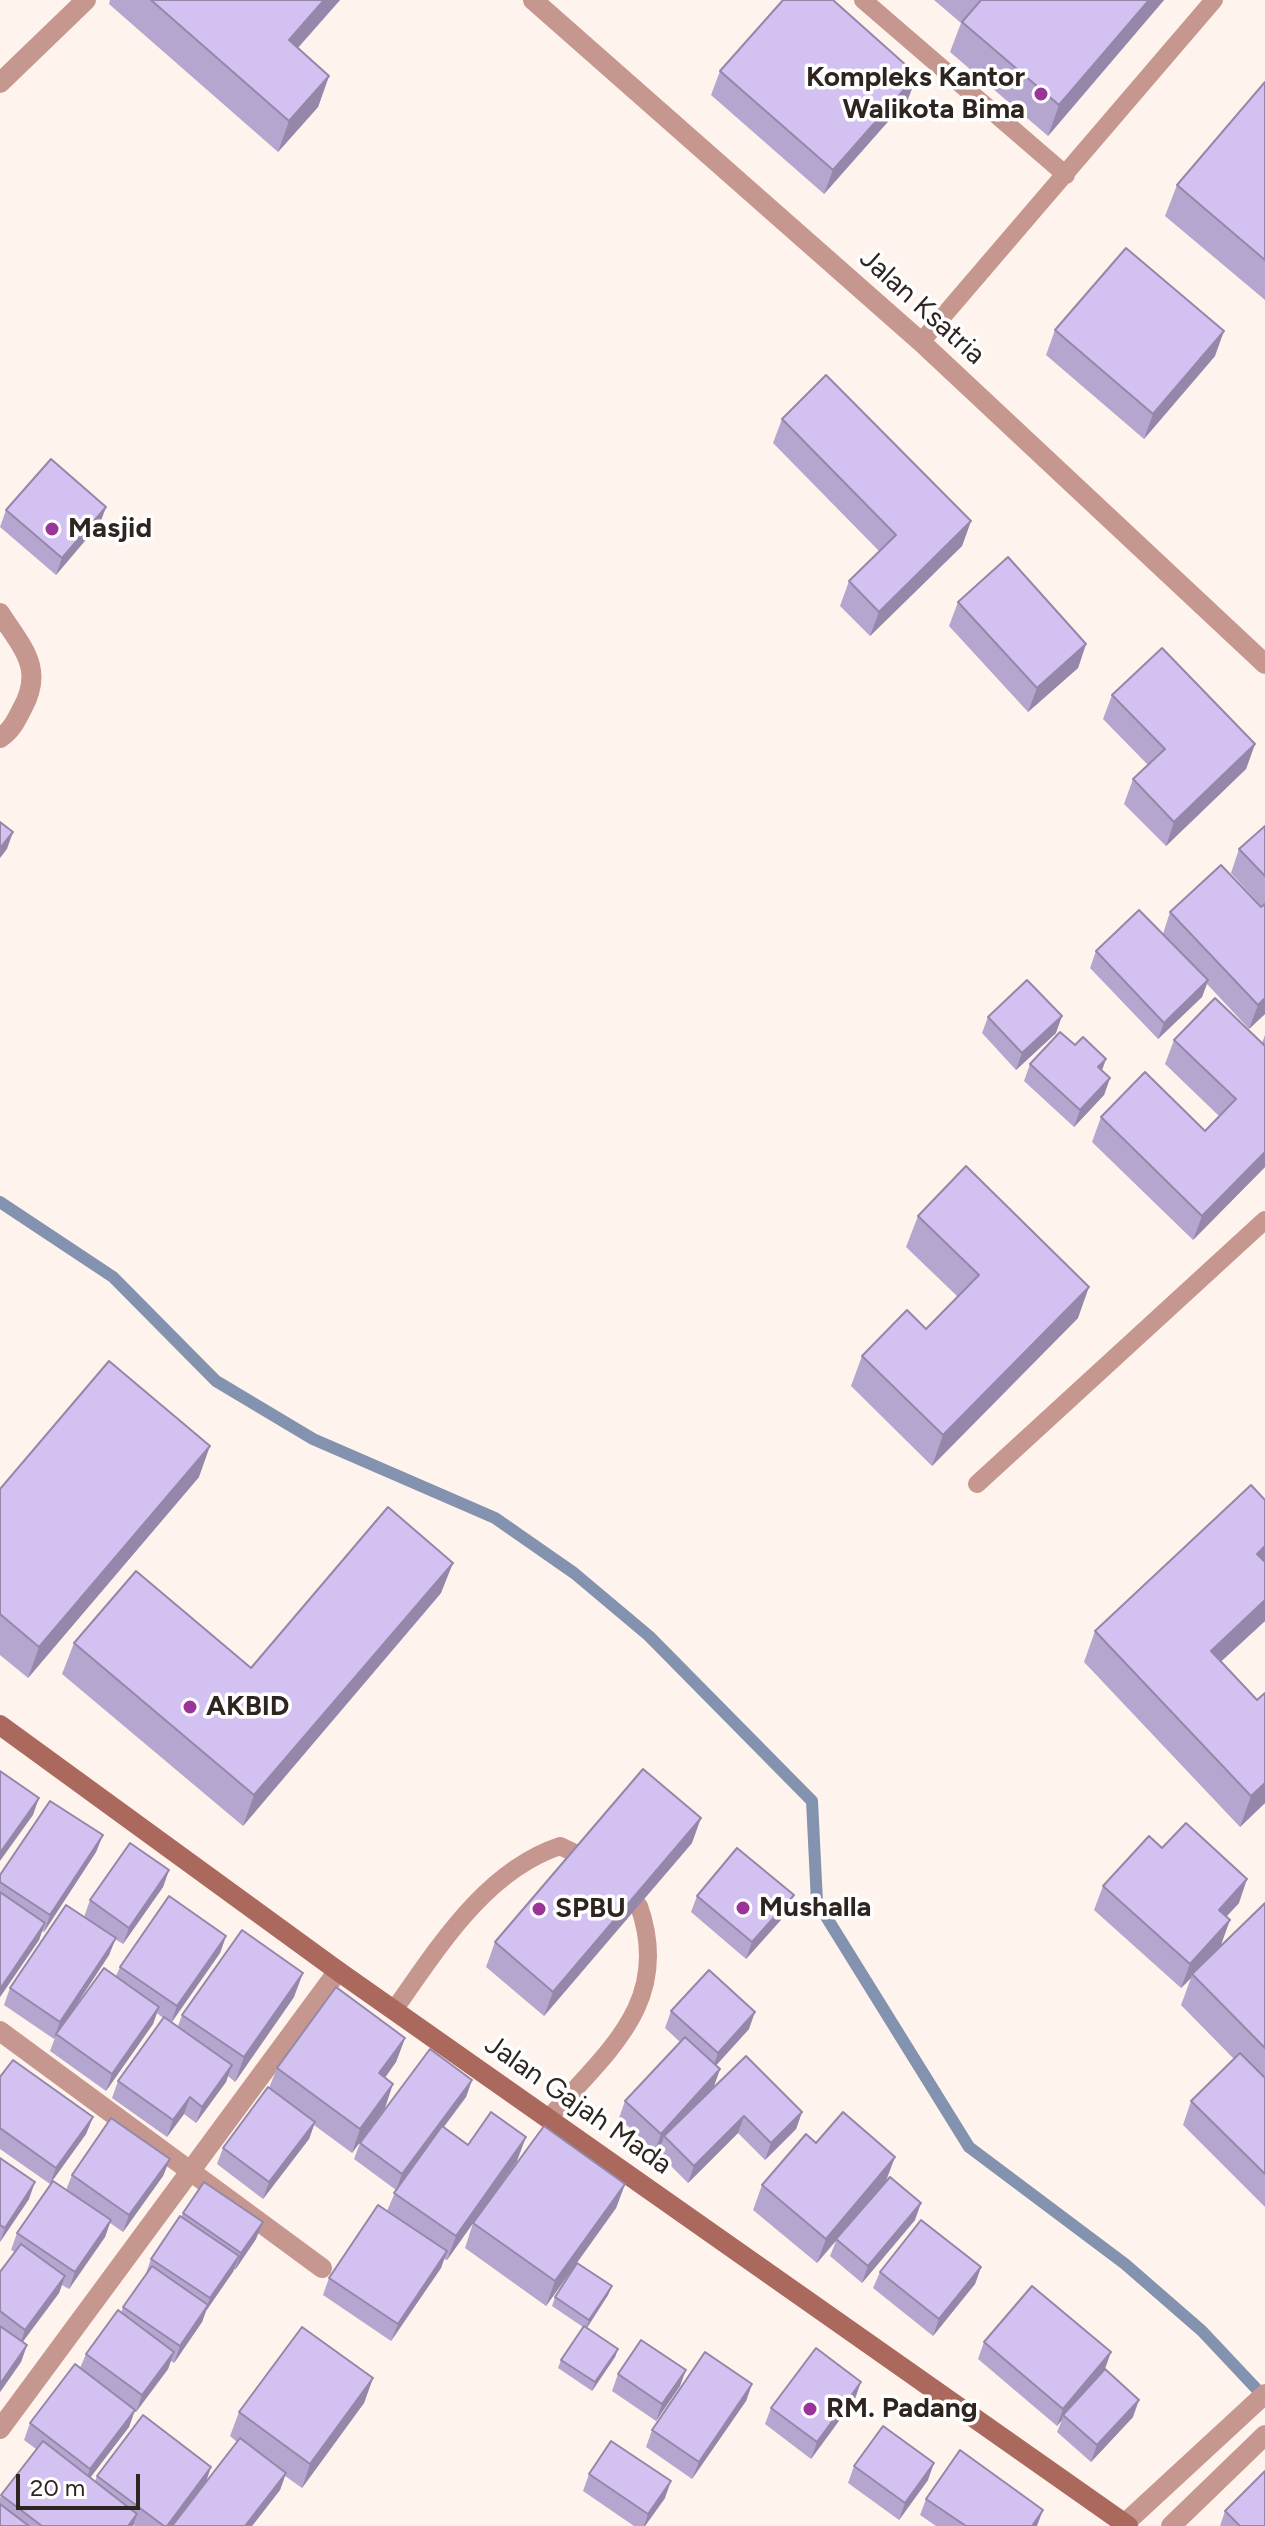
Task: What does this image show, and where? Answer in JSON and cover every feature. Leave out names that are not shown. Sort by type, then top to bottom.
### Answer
[{"type":"main road","name":"Jalan Gajah Mada","points":[[0,1725],[338,1971],[1124,2525]]},
{"type":"street","points":[[0,83],[86,0]]},
{"type":"street","name":"Jalan Ksatria","points":[[533,0],[921,342],[1265,664]]},
{"type":"street","points":[[0,613],[33,670],[33,689],[10,732],[0,738]]},
{"type":"street","points":[[0,2429],[338,1971]]},
{"type":"street","points":[[2,2038],[322,2268]]},
{"type":"street","points":[[1124,2525],[1265,2394]]},
{"type":"street","points":[[1171,2526],[1260,2440]]},
{"type":"lane","points":[[863,0],[1066,175]]},
{"type":"lane","points":[[921,342],[1214,0]]},
{"type":"lane","points":[[977,1484],[1265,1220]]},
{"type":"lane","points":[[394,2010],[432,1955],[505,1875],[535,1855],[560,1846],[581,1856]]},
{"type":"lane","points":[[548,2119],[619,2036],[641,2004],[649,1955],[647,1930],[639,1906]]},
{"type":"building","points":[[151,0],[324,0],[289,40],[329,76],[289,121]]},
{"type":"building","points":[[783,0],[833,0],[917,75],[833,170],[720,71]]},
{"type":"building","name":"Kompleks Kantor Walikota Bima","points":[[981,0],[1149,0],[1059,105],[962,22]]},
{"type":"building","points":[[1265,82],[1265,260],[1177,185]]},
{"type":"building","points":[[1126,248],[1224,331],[1153,414],[1055,330]]},
{"type":"building","points":[[826,375],[971,521],[879,612],[849,581],[896,535],[782,419]]},
{"type":"building","points":[[51,459],[106,507],[62,558],[6,510]]},
{"type":"building","points":[[1008,557],[1086,644],[1037,688],[958,602]]},
{"type":"building","points":[[1162,648],[1255,744],[1174,822],[1133,779],[1165,749],[1112,695]]},
{"type":"building","points":[[0,822],[13,832],[0,848]]},
{"type":"building","points":[[1265,826],[1265,876],[1239,849]]},
{"type":"building","points":[[1221,865],[1261,907],[1265,904],[1265,998],[1258,1005],[1170,912]]},
{"type":"building","points":[[1139,910],[1208,980],[1164,1023],[1096,951]]},
{"type":"building","points":[[1027,980],[1062,1016],[1022,1053],[988,1017]]},
{"type":"building","points":[[1215,998],[1265,1046],[1265,1152],[1202,1216],[1101,1117],[1145,1072],[1205,1131],[1236,1099],[1174,1040]]},
{"type":"building","points":[[1060,1032],[1075,1045],[1083,1037],[1106,1059],[1098,1067],[1110,1078],[1080,1110],[1030,1064]]},
{"type":"building","points":[[966,1166],[1089,1287],[943,1435],[862,1356],[907,1310],[926,1329],[979,1275],[918,1216]]},
{"type":"building","points":[[109,1361],[210,1446],[39,1647],[0,1614],[0,1489]]},
{"type":"building","points":[[1251,1485],[1265,1500],[1265,1546],[1257,1554],[1265,1562],[1265,1600],[1211,1651],[1257,1700],[1265,1693],[1265,1783],[1251,1796],[1095,1631]]},
{"type":"building","points":[[388,1507],[453,1563],[254,1795],[74,1643],[136,1571],[251,1668]]},
{"type":"building","points":[[643,1769],[701,1818],[553,1992],[495,1942]]},
{"type":"building","points":[[0,1771],[39,1798],[0,1853]]},
{"type":"building","points":[[50,1801],[103,1835],[50,1915],[0,1882],[0,1875]]},
{"type":"building","points":[[1186,1823],[1247,1879],[1219,1910],[1230,1920],[1190,1964],[1103,1886],[1149,1836],[1162,1848]]},
{"type":"building","points":[[130,1843],[169,1870],[129,1928],[90,1900]]},
{"type":"building","points":[[737,1848],[794,1895],[752,1942],[697,1896]]},
{"type":"building","points":[[0,1892],[45,1923],[0,1989]]},
{"type":"building","points":[[169,1896],[226,1936],[177,2006],[120,1967]]},
{"type":"building","points":[[1265,1903],[1265,2048],[1192,1974]]},
{"type":"building","points":[[66,1905],[116,1938],[60,2022],[10,1988]]},
{"type":"building","points":[[242,1930],[303,1973],[244,2057],[182,2015]]},
{"type":"building","points":[[104,1968],[159,2007],[112,2074],[56,2034]]},
{"type":"building","points":[[709,1970],[755,2012],[718,2053],[671,2011]]},
{"type":"building","points":[[336,1987],[405,2038],[379,2073],[393,2084],[360,2129],[277,2068]]},
{"type":"building","points":[[164,2017],[232,2065],[202,2107],[190,2097],[173,2120],[118,2081]]},
{"type":"building","points":[[685,2037],[720,2069],[661,2134],[625,2101]]},
{"type":"building","points":[[430,2049],[472,2080],[402,2174],[360,2143]]},
{"type":"building","points":[[1240,2053],[1265,2078],[1265,2174],[1191,2101]]},
{"type":"building","points":[[746,2056],[802,2112],[771,2143],[744,2116],[694,2166],[664,2136]]},
{"type":"building","points":[[13,2060],[93,2117],[56,2168],[0,2128],[0,2077]]},
{"type":"building","points":[[268,2087],[315,2122],[269,2182],[223,2148]]},
{"type":"building","points":[[491,2112],[526,2137],[456,2236],[394,2193],[442,2126],[468,2145]]},
{"type":"building","points":[[843,2112],[895,2157],[826,2239],[762,2185],[806,2134],[816,2143]]},
{"type":"building","points":[[111,2118],[170,2159],[129,2215],[72,2175]]},
{"type":"building","points":[[544,2126],[625,2184],[555,2281],[473,2223]]},
{"type":"building","points":[[0,2158],[35,2182],[5,2228],[0,2225]]},
{"type":"building","points":[[890,2177],[921,2203],[868,2266],[836,2239]]},
{"type":"building","points":[[53,2181],[111,2220],[75,2272],[17,2233]]},
{"type":"building","points":[[204,2182],[263,2222],[241,2253],[183,2213]]},
{"type":"building","points":[[378,2205],[447,2251],[398,2324],[329,2278]]},
{"type":"building","points":[[180,2216],[239,2256],[210,2298],[151,2259]]},
{"type":"building","points":[[921,2220],[981,2267],[939,2319],[880,2272]]},
{"type":"building","points":[[21,2244],[65,2276],[25,2330],[0,2311],[0,2272]]},
{"type":"building","points":[[577,2263],[612,2286],[589,2320],[555,2297]]},
{"type":"building","points":[[152,2266],[208,2305],[180,2346],[123,2307]]},
{"type":"building","points":[[1032,2286],[1111,2352],[1063,2409],[984,2342]]},
{"type":"building","points":[[118,2310],[174,2352],[142,2395],[86,2354]]},
{"type":"building","points":[[0,2326],[27,2345],[0,2384]]},
{"type":"building","points":[[584,2326],[618,2349],[595,2382],[561,2360]]},
{"type":"building","points":[[302,2327],[373,2378],[310,2464],[239,2412]]},
{"type":"building","points":[[641,2340],[686,2370],[662,2404],[618,2374]]},
{"type":"building","points":[[816,2348],[861,2382],[817,2442],[771,2408]]},
{"type":"building","points":[[705,2352],[752,2384],[699,2462],[652,2430]]},
{"type":"building","points":[[75,2364],[135,2410],[90,2469],[30,2423]]},
{"type":"building","points":[[1105,2369],[1139,2400],[1097,2445],[1063,2415]]},
{"type":"building","points":[[143,2415],[211,2467],[167,2526],[97,2476]]},
{"type":"building","points":[[883,2426],[934,2463],[905,2503],[854,2466]]},
{"type":"building","points":[[240,2438],[286,2473],[245,2526],[172,2526]]},
{"type":"building","points":[[43,2441],[137,2514],[128,2526],[42,2526],[1,2495]]},
{"type":"building","points":[[611,2441],[671,2481],[648,2514],[589,2474]]},
{"type":"building","points":[[960,2450],[1043,2510],[1032,2526],[966,2526],[926,2499]]},
{"type":"building","points":[[1265,2471],[1265,2526],[1240,2526],[1225,2511]]},
{"type":"building","points":[[0,2504],[29,2526],[0,2526]]},
{"type":"waterway","points":[[0,1202],[113,1277],[216,1381],[313,1439],[495,1518],[574,1573],[649,1636],[812,1801],[817,1902],[969,2147],[1125,2264],[1202,2331],[1265,2398]]},
{"type":"place","name":"Kompleks Kantor Walikota Bima","points":[[1041,94]]},
{"type":"place","name":"Masjid","points":[[52,529]]},
{"type":"place","name":"AKBID","points":[[190,1707]]},
{"type":"place","name":"Mushalla","points":[[743,1908]]},
{"type":"place","name":"SPBU","points":[[539,1909]]},
{"type":"place","name":"RM. Padang","points":[[810,2409]]}]
